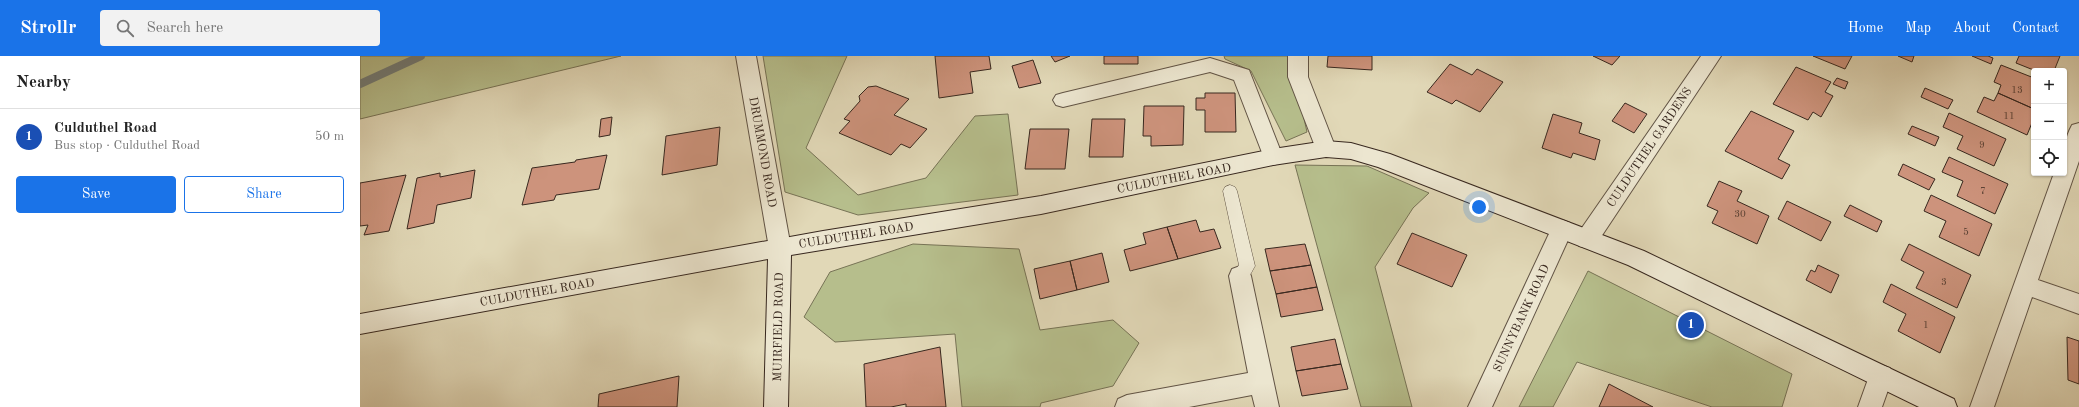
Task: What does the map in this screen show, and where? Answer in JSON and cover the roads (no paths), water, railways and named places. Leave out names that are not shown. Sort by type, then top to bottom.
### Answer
[{"type":"street","name":"DRUMMOND ROAD","points":[[746,56],[780,248]]},
{"type":"street","points":[[1298,56],[1298,77],[1326,149]]},
{"type":"street","name":"CULDUTHEL GARDENS","points":[[1587,238],[1712,56]]},
{"type":"street","points":[[1062,100],[1210,65],[1242,75],[1273,157]]},
{"type":"street","points":[[1982,407],[2079,131]]},
{"type":"street","name":"CULDUTHEL ROAD","points":[[360,324],[780,248],[1041,205],[1273,157],[1326,149],[1351,150],[1383,160],[1636,258],[1945,407]]},
{"type":"street","name":"SUNNYBANK ROAD","points":[[1480,407],[1562,229]]},
{"type":"street","name":"MUIRFIELD ROAD","points":[[776,407],[780,248]]},
{"type":"street","points":[[1240,276],[1268,407]]},
{"type":"street","points":[[2026,285],[2079,304]]},
{"type":"street","points":[[1870,407],[1881,376]]},
{"type":"street","points":[[1127,407],[1262,382]]},
{"type":"lane","points":[[1230,191],[1247,266],[1240,276]]},
{"type":"waterway","points":[[360,84],[421,56]]},
{"type":"place","name":"Culduthel Road","points":[[1691,325]]}]
